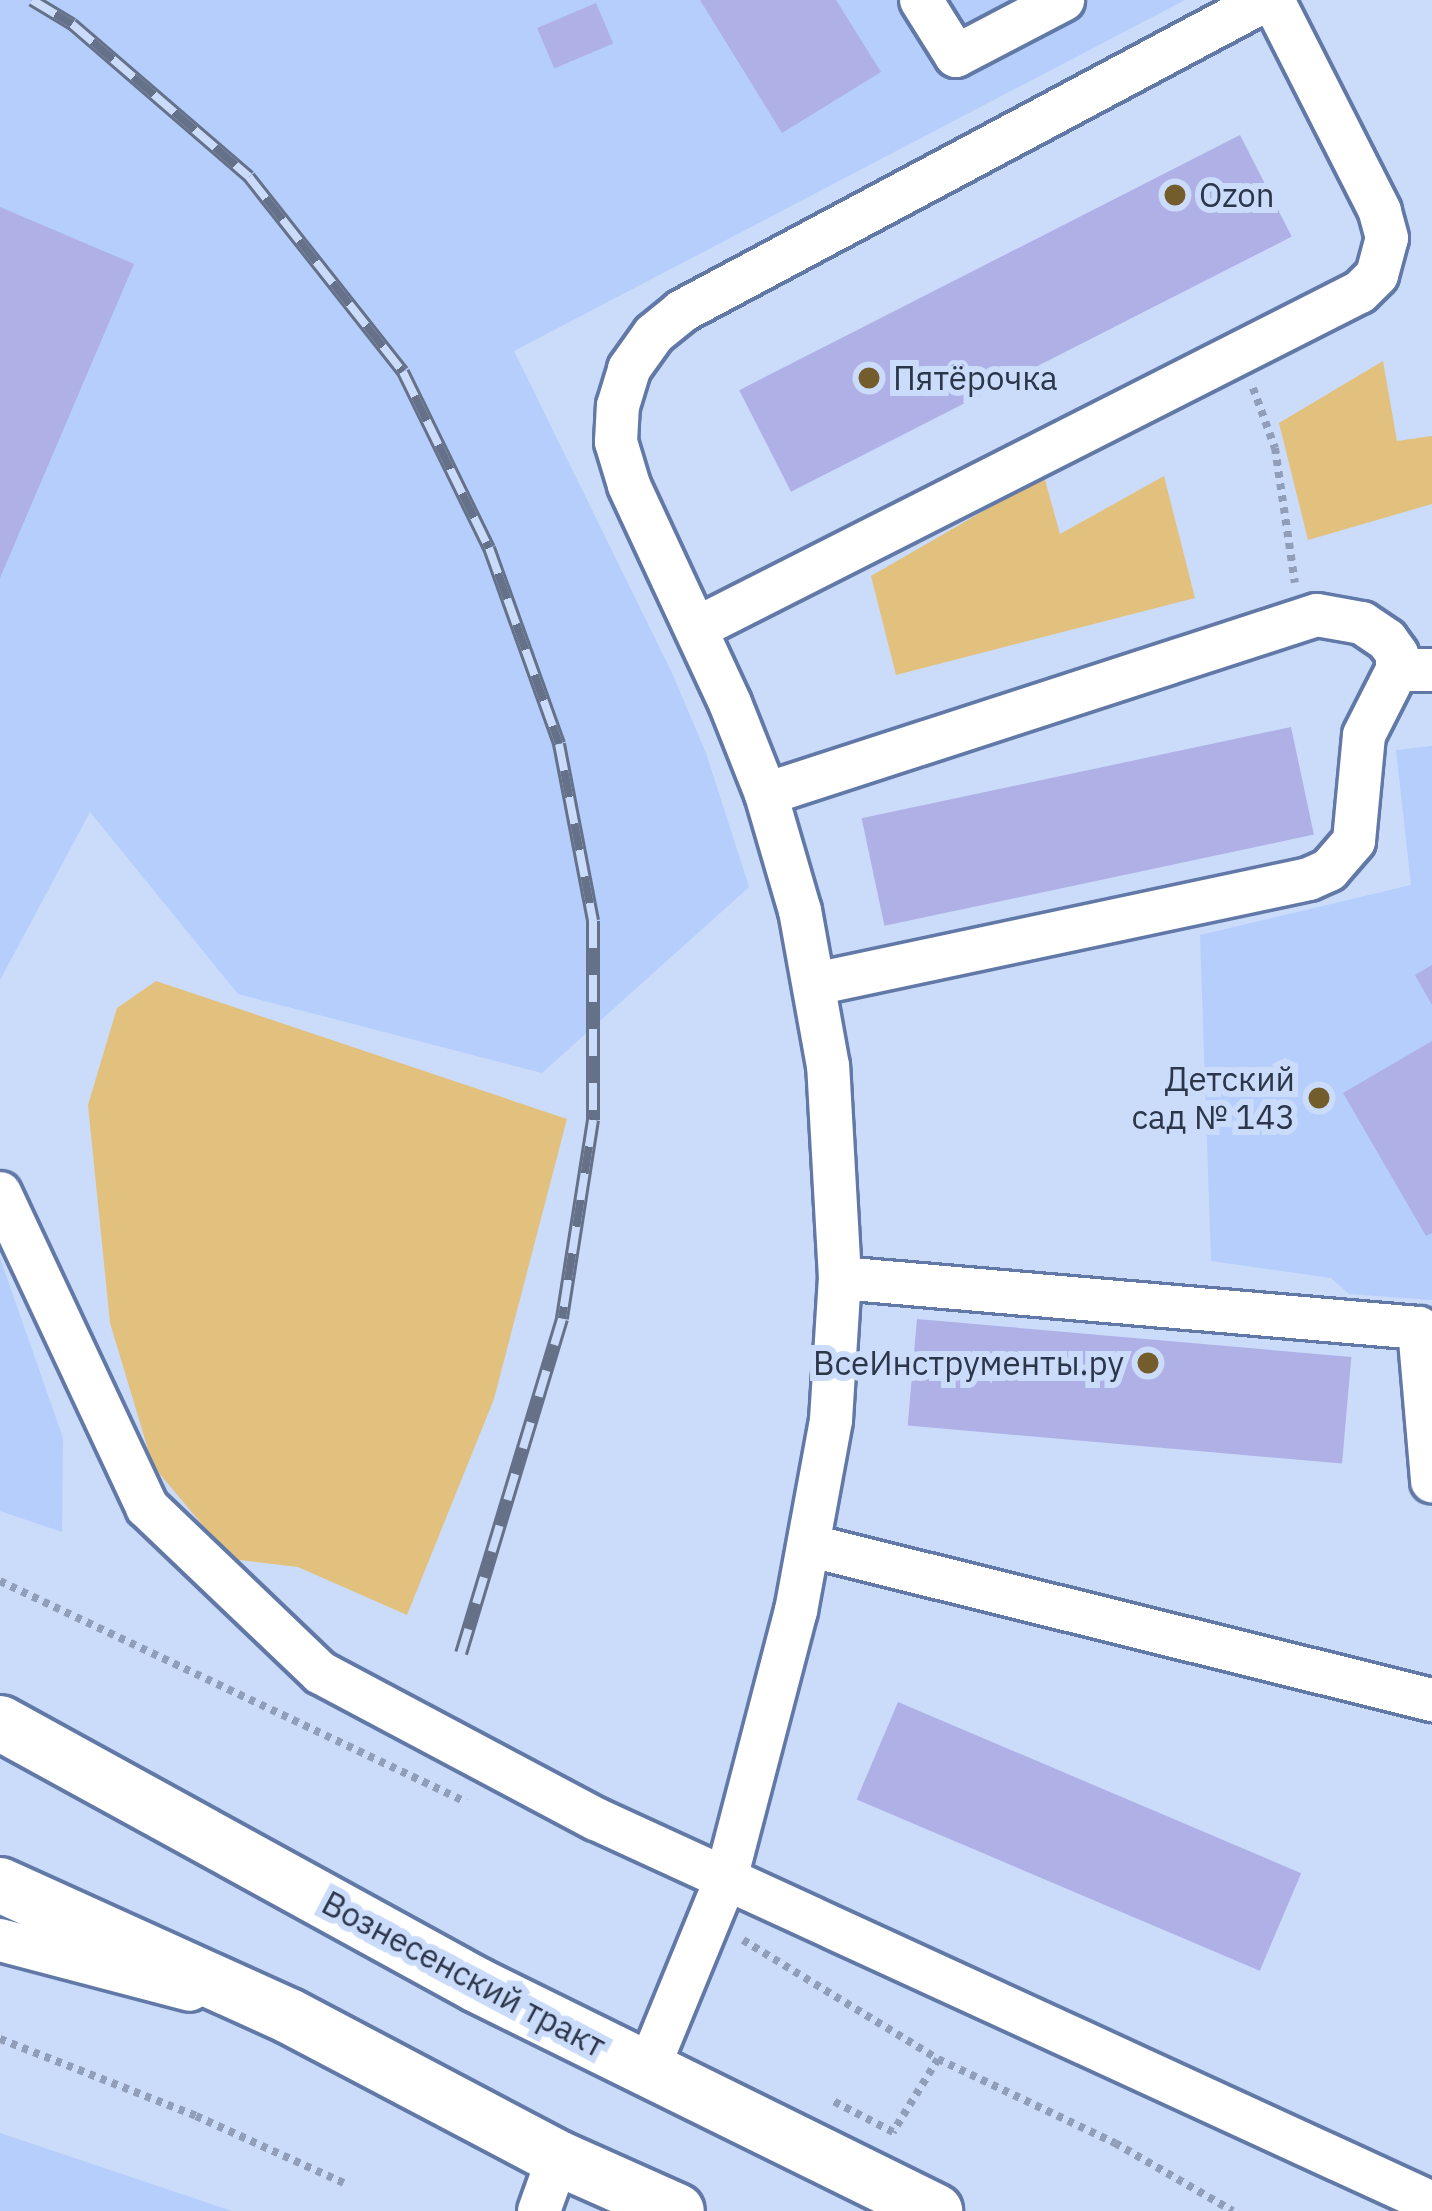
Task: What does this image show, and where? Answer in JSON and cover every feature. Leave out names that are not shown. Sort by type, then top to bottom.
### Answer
[{"type":"main road","name":"Вознесенский тракт","points":[[0,1724],[477,1984],[935,2211]]},
{"type":"main road","points":[[0,1885],[289,2016],[559,2158],[677,2211]]},
{"type":"street","points":[[921,0],[956,56],[1064,0]]},
{"type":"street","points":[[648,2069],[727,1879],[811,1546],[831,1420],[840,1278],[828,1066],[815,984],[766,794],[697,628],[629,485],[616,442],[618,406],[629,369],[654,334],[682,311],[1269,0],[1380,211],[1387,238],[1377,275],[1360,292],[697,628]]},
{"type":"street","points":[[766,794],[1300,619],[1331,615],[1362,623],[1387,640],[1415,670],[1364,735],[1354,841],[1329,870],[1309,880],[815,984]]},
{"type":"street","points":[[0,1193],[146,1507],[321,1673],[596,1819],[1432,2203]]},
{"type":"street","points":[[840,1278],[1418,1313],[1432,1480]]},
{"type":"street","points":[[811,1546],[1432,1700]]},
{"type":"street","points":[[0,1940],[289,2016]]},
{"type":"street","points":[[539,2211],[559,2158]]},
{"type":"path","points":[[1236,355],[1271,432],[1300,619]]},
{"type":"path","points":[[0,1580],[479,1808]]},
{"type":"path","points":[[711,1921],[938,2060],[1115,2144],[1233,2211]]},
{"type":"path","points":[[0,2039],[196,2116],[346,2184]]},
{"type":"path","points":[[833,2101],[893,2132],[938,2060]]},
{"type":"shaded area","points":[[0,0],[1185,0],[514,351],[672,673],[706,753],[749,887],[542,1073],[238,994],[90,812],[0,980]]},
{"type":"shaded area","points":[[1383,361],[1397,441],[1432,436],[1432,504],[1308,540],[1279,423]]},
{"type":"shaded area","points":[[1044,476],[1060,534],[1164,476],[1195,598],[896,675],[871,576]]},
{"type":"shaded area","name":"Детский сад № 143","points":[[1432,746],[1432,1300],[1349,1294],[1331,1278],[1211,1261],[1200,935],[1411,885],[1396,750]]},
{"type":"shaded area","points":[[156,981],[567,1119],[494,1399],[407,1615],[298,1567],[231,1559],[153,1466],[110,1323],[88,1105],[117,1008]]},
{"type":"shaded area","points":[[0,1258],[63,1438],[62,1532],[0,1511]]},
{"type":"shaded area","points":[[0,2133],[232,2211],[0,2211]]},
{"type":"building","points":[[700,0],[836,0],[881,72],[782,133]]},
{"type":"building","points":[[596,3],[613,44],[554,69],[537,28]]},
{"type":"building","points":[[1240,135],[1292,237],[791,492],[739,390]]},
{"type":"building","points":[[0,207],[134,264],[0,578]]},
{"type":"building","points":[[1291,727],[1314,835],[884,926],[862,818]]},
{"type":"building","points":[[1432,965],[1432,1005],[1415,975]]},
{"type":"building","points":[[1432,1041],[1432,1233],[1426,1236],[1343,1093]]},
{"type":"building","points":[[917,1319],[1351,1357],[1342,1464],[908,1426]]},
{"type":"building","points":[[898,1702],[1301,1873],[1260,1971],[857,1800]]},
{"type":"railway","points":[[32,0],[72,24],[249,177],[403,372],[489,548],[559,744],[593,921],[593,1120],[562,1319],[461,1653]]},
{"type":"place","name":"Ozon","points":[[1175,195]]},
{"type":"place","name":"Пятёрочка","points":[[869,378]]},
{"type":"place","name":"Детский сад № 143","points":[[1319,1098]]},
{"type":"place","name":"ВсеИнструменты.ру","points":[[1148,1363]]}]
